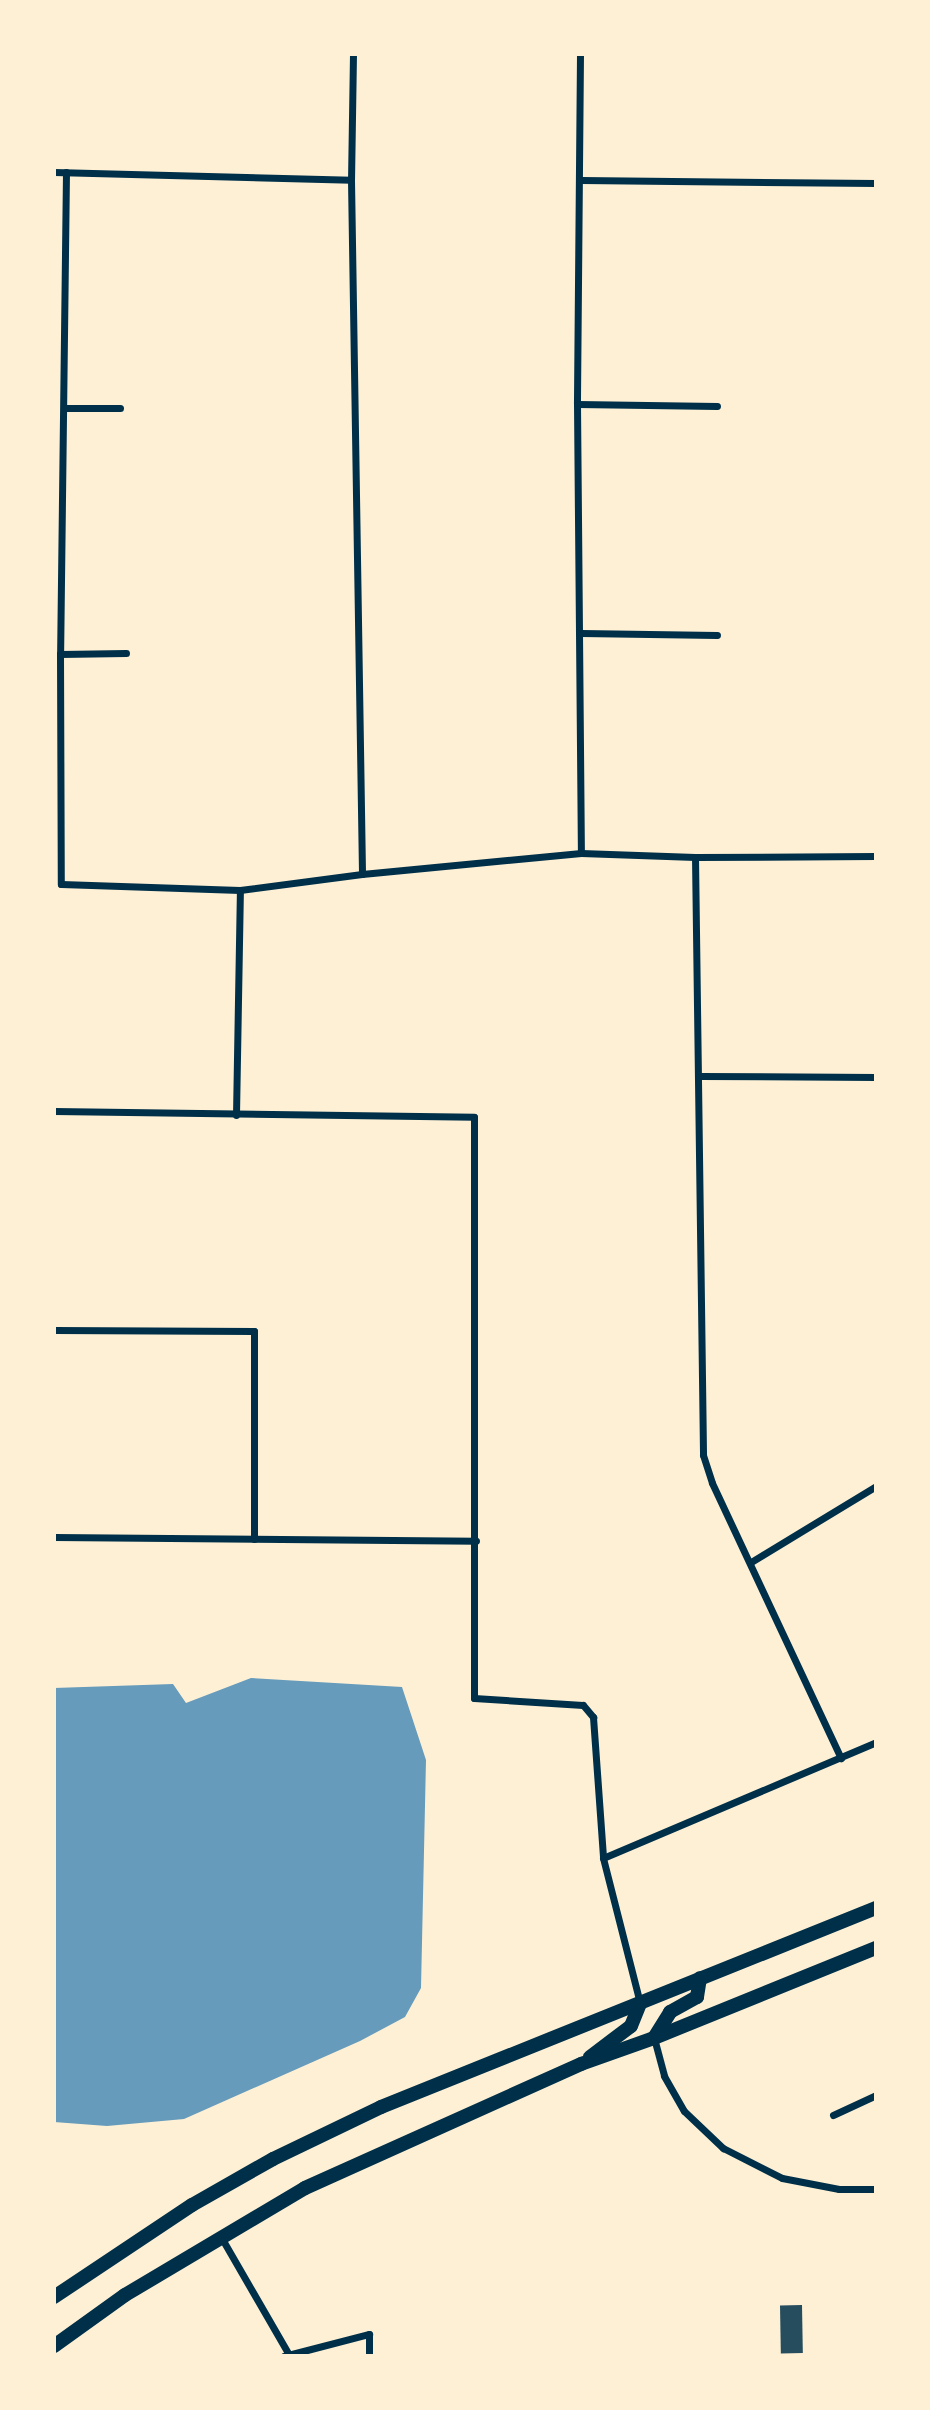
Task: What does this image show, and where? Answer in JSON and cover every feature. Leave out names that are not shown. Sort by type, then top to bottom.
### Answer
[{"type":"main road","points":[[54,2297],[192,2205],[273,2159],[381,2107],[876,1908]]},
{"type":"main road","points":[[54,2346],[125,2295],[306,2188],[581,2064],[654,2038],[876,1948]]},
{"type":"main road","points":[[654,2038],[670,2012],[697,1997],[700,1978]]},
{"type":"main road","points":[[581,2064],[631,2026],[640,2004]]},
{"type":"street","points":[[353,54],[351,180],[362,874]]},
{"type":"street","points":[[580,54],[577,404],[581,853]]},
{"type":"street","points":[[54,172],[351,180]]},
{"type":"street","points":[[66,172],[60,654],[61,884],[240,890],[362,874],[581,853],[695,858],[876,856]]},
{"type":"street","points":[[581,180],[876,183]]},
{"type":"street","points":[[577,404],[717,406]]},
{"type":"street","points":[[65,408],[120,408]]},
{"type":"street","points":[[581,633],[717,635]]},
{"type":"street","points":[[60,654],[126,653]]},
{"type":"street","points":[[695,858],[703,1455],[712,1483],[841,1758]]},
{"type":"street","points":[[236,1115],[240,890]]},
{"type":"street","points":[[700,1076],[876,1077]]},
{"type":"street","points":[[54,1111],[474,1117],[474,1698],[583,1704],[593,1717],[603,1858],[640,2004]]},
{"type":"street","points":[[54,1330],[254,1331],[254,1539]]},
{"type":"street","points":[[751,1562],[876,1486]]},
{"type":"street","points":[[54,1537],[476,1541]]},
{"type":"street","points":[[603,1858],[876,1742]]},
{"type":"street","points":[[654,2038],[664,2077],[684,2111],[723,2148],[782,2179],[839,2189],[876,2189]]},
{"type":"street","points":[[833,2115],[876,2095]]},
{"type":"street","points":[[221,2237],[286,2354],[369,2334],[369,2356]]},
{"type":"water","points":[[251,1678],[402,1687],[426,1760],[421,1988],[405,2017],[360,2041],[184,2119],[107,2126],[54,2122],[54,1688],[173,1684],[186,1703]]},
{"type":"building","points":[[780,2305],[802,2305],[803,2353],[781,2353]]}]
